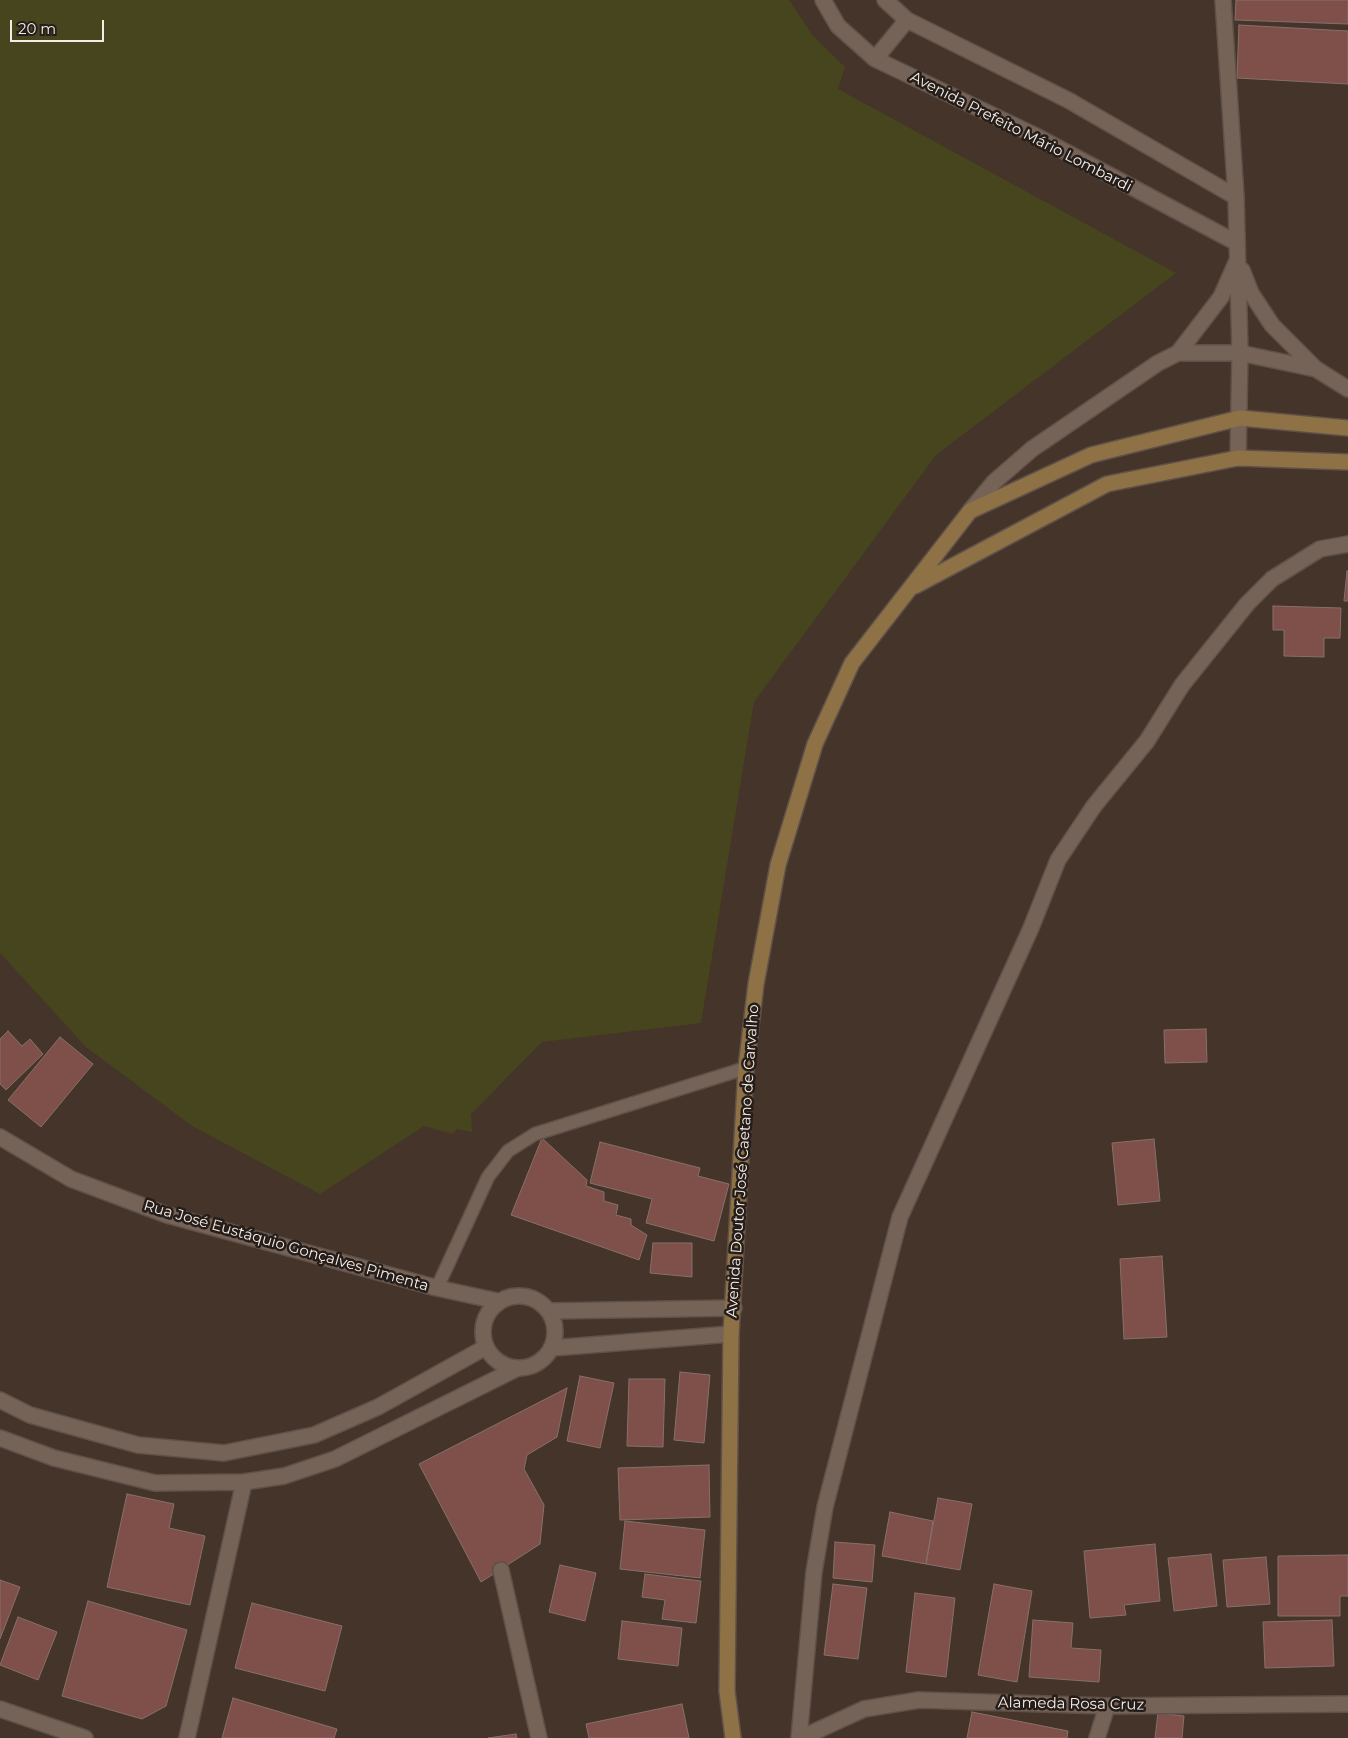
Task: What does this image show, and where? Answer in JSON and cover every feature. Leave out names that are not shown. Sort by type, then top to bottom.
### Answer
[{"type":"main road","name":"Avenida Doutor José Caetano de Carvalho","points":[[733,1738],[727,1691],[731,1334],[734,1308],[746,1068],[756,984],[778,865],[816,744],[852,663],[970,511],[1091,455],[1240,418],[1348,428]]},
{"type":"main road","name":"Avenida Doutor José Caetano de Carvalho","points":[[909,589],[1107,484],[1238,458],[1348,462]]},
{"type":"street","name":"Avenida Prefeito Mário Lombardi","points":[[823,0],[838,26],[875,59],[1034,135],[1237,243]]},
{"type":"street","points":[[885,0],[907,20],[1068,100],[1236,197]]},
{"type":"street","points":[[1223,0],[1236,197],[1240,353],[1238,458]]},
{"type":"street","points":[[875,59],[907,20]]},
{"type":"street","points":[[970,511],[994,482],[1032,449],[1158,363],[1178,353],[1221,298],[1237,259]]},
{"type":"street","points":[[1237,259],[1250,293],[1272,325],[1316,369],[1348,388]]},
{"type":"street","points":[[1178,353],[1240,353],[1316,369]]},
{"type":"street","points":[[800,1738],[814,1572],[825,1507],[900,1217],[1031,928],[1058,860],[1094,806],[1147,742],[1182,685],[1247,604],[1272,579],[1320,549],[1348,544]]},
{"type":"street","name":"Rua José Eustáquio Gonçalves Pimenta","points":[[0,1137],[71,1179],[167,1215],[437,1288],[497,1301]]},
{"type":"street","points":[[0,1438],[54,1458],[154,1483],[244,1482],[284,1476],[334,1459],[518,1368],[539,1363],[552,1348],[556,1330],[549,1311],[540,1301],[526,1295],[511,1295],[497,1301],[488,1311],[483,1322],[482,1335],[486,1347],[499,1362],[518,1368]]},
{"type":"street","points":[[549,1311],[734,1308]]},
{"type":"street","points":[[552,1348],[731,1334]]},
{"type":"street","points":[[0,1400],[30,1415],[138,1445],[224,1452],[314,1435],[378,1406],[486,1347]]},
{"type":"street","points":[[187,1738],[244,1482]]},
{"type":"street","points":[[501,1570],[539,1738]]},
{"type":"street","name":"Alameda Rosa Cruz","points":[[800,1738],[864,1709],[919,1700],[1107,1706],[1348,1704]]},
{"type":"street","points":[[1098,1738],[1107,1706]]},
{"type":"street","points":[[0,1709],[85,1738]]},
{"type":"lane","points":[[437,1288],[488,1177],[508,1152],[535,1134],[746,1068]]},
{"type":"shaded area","points":[[0,0],[789,0],[813,36],[845,67],[838,89],[1176,273],[936,455],[754,702],[701,1023],[542,1042],[471,1114],[472,1132],[457,1129],[452,1134],[424,1126],[320,1194],[192,1126],[86,1047],[0,953]]},
{"type":"building","points":[[1236,0],[1348,0],[1348,24],[1235,20]]},
{"type":"building","points":[[1239,25],[1348,31],[1348,84],[1237,78]]},
{"type":"building","points":[[1347,571],[1348,601],[1344,601]]},
{"type":"building","points":[[1273,606],[1341,608],[1340,638],[1324,638],[1324,657],[1284,656],[1284,630],[1273,630]]},
{"type":"building","points":[[1206,1029],[1207,1062],[1165,1063],[1164,1030]]},
{"type":"building","points":[[8,1031],[22,1046],[30,1039],[43,1054],[6,1090],[0,1084],[0,1039]]},
{"type":"building","points":[[60,1037],[93,1064],[41,1127],[8,1100]]},
{"type":"building","points":[[542,1138],[587,1180],[586,1186],[604,1192],[604,1201],[618,1205],[616,1215],[631,1219],[631,1225],[647,1235],[639,1260],[511,1215]]},
{"type":"building","points":[[1154,1139],[1160,1201],[1118,1205],[1112,1143]]},
{"type":"building","points":[[600,1142],[700,1168],[698,1176],[729,1184],[714,1241],[646,1223],[652,1199],[590,1183]]},
{"type":"building","points":[[653,1243],[692,1243],[692,1277],[650,1273]]},
{"type":"building","points":[[1162,1256],[1167,1337],[1124,1339],[1120,1259]]},
{"type":"building","points":[[680,1372],[710,1375],[704,1443],[674,1440]]},
{"type":"building","points":[[580,1376],[614,1383],[600,1448],[567,1441]]},
{"type":"building","points":[[629,1379],[665,1379],[663,1447],[627,1446]]},
{"type":"building","points":[[567,1388],[557,1437],[527,1455],[524,1469],[544,1505],[540,1544],[481,1582],[419,1464]]},
{"type":"building","points":[[709,1465],[710,1517],[620,1520],[618,1468]]},
{"type":"building","points":[[127,1494],[174,1504],[169,1528],[205,1536],[190,1605],[107,1587]]},
{"type":"building","points":[[938,1498],[972,1504],[960,1570],[926,1564]]},
{"type":"building","points":[[890,1512],[933,1521],[926,1564],[882,1556]]},
{"type":"building","points":[[625,1521],[705,1530],[700,1578],[620,1569]]},
{"type":"building","points":[[835,1542],[875,1545],[872,1582],[833,1578]]},
{"type":"building","points":[[1155,1544],[1160,1601],[1124,1605],[1126,1615],[1090,1618],[1084,1551]]},
{"type":"building","points":[[1211,1554],[1217,1606],[1174,1611],[1168,1558]]},
{"type":"building","points":[[1348,1555],[1348,1596],[1340,1596],[1340,1616],[1278,1616],[1278,1556]]},
{"type":"building","points":[[1266,1557],[1270,1604],[1227,1607],[1223,1560]]},
{"type":"building","points":[[560,1565],[596,1573],[585,1621],[549,1612]]},
{"type":"building","points":[[645,1574],[701,1581],[696,1623],[662,1619],[665,1600],[642,1597]]},
{"type":"building","points":[[0,1580],[20,1587],[0,1639]]},
{"type":"building","points":[[833,1584],[867,1588],[858,1659],[824,1655]]},
{"type":"building","points":[[994,1584],[1032,1591],[1017,1682],[978,1675]]},
{"type":"building","points":[[915,1593],[955,1598],[946,1677],[906,1672]]},
{"type":"building","points":[[88,1601],[187,1630],[166,1706],[142,1719],[62,1696]]},
{"type":"building","points":[[252,1603],[342,1626],[325,1691],[235,1668]]},
{"type":"building","points":[[18,1617],[57,1632],[38,1680],[0,1665]]},
{"type":"building","points":[[1033,1620],[1073,1623],[1071,1648],[1101,1650],[1099,1682],[1029,1677]]},
{"type":"building","points":[[1332,1620],[1334,1666],[1265,1668],[1263,1622]]},
{"type":"building","points":[[622,1621],[682,1628],[678,1666],[618,1659]]},
{"type":"building","points":[[233,1698],[337,1729],[334,1738],[222,1738]]},
{"type":"building","points":[[682,1704],[689,1738],[589,1738],[586,1724]]},
{"type":"building","points":[[972,1712],[1068,1731],[1067,1738],[967,1738]]},
{"type":"building","points":[[1158,1713],[1184,1716],[1182,1738],[1155,1738]]},
{"type":"building","points":[[516,1734],[517,1738],[488,1738]]}]
